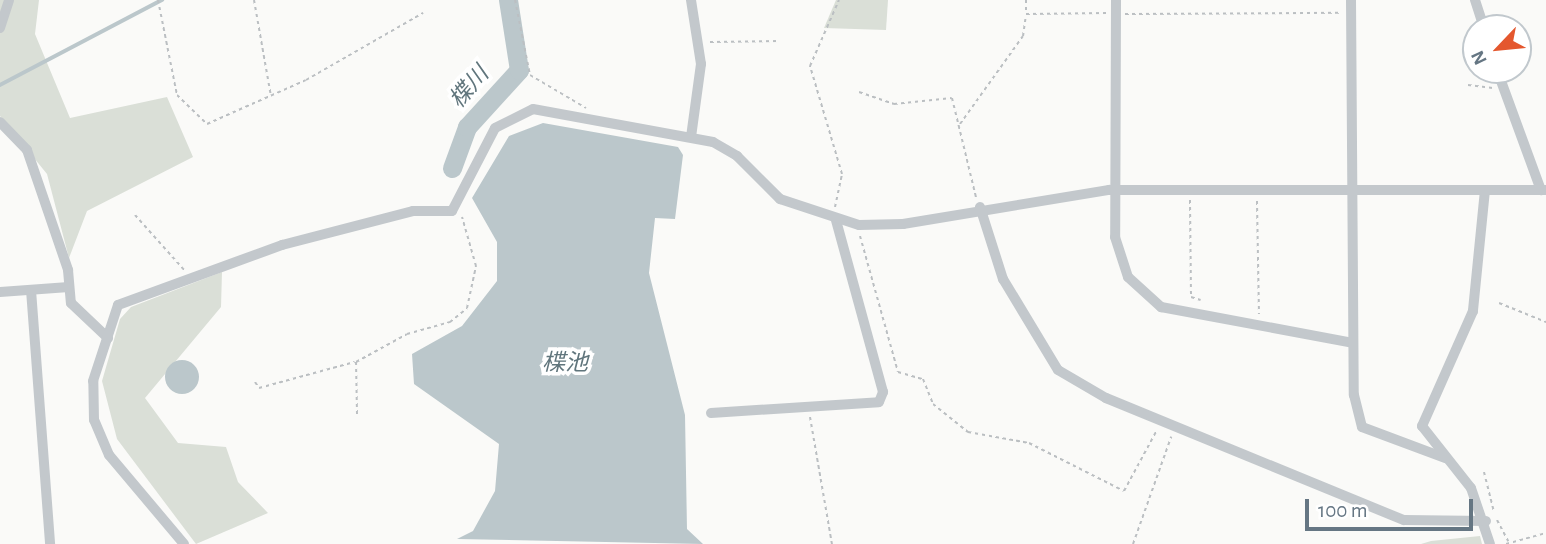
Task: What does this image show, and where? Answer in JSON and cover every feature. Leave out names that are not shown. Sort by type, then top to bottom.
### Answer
[{"type":"street","points":[[0,28],[9,0]]},
{"type":"street","points":[[691,0],[699,43],[701,103],[691,137]]},
{"type":"street","points":[[1116,0],[1115,190],[1121,263],[1154,304],[1353,344]]},
{"type":"street","points":[[1351,0],[1354,395],[1362,427],[1445,458]]},
{"type":"street","points":[[184,544],[109,455],[94,420],[93,381],[118,305],[188,276],[392,216],[452,211],[485,143],[506,120],[533,109],[591,116],[727,147],[780,200],[859,225],[903,224],[980,207],[1115,190],[1543,190],[1501,84]]},
{"type":"street","points":[[0,122],[27,150],[69,287],[71,303],[108,338]]},
{"type":"street","points":[[1485,190],[1473,311],[1422,421],[1445,458],[1471,488],[1486,521],[1490,544]]},
{"type":"street","points":[[980,207],[1003,279],[1047,359],[1106,398],[1404,520],[1486,521]]},
{"type":"street","points":[[711,413],[871,406],[883,392],[834,219]]},
{"type":"street","points":[[0,292],[69,287]]},
{"type":"street","points":[[31,290],[50,544]]},
{"type":"path","points":[[158,0],[177,95],[201,122],[221,121],[271,97],[423,13]]},
{"type":"path","points":[[254,0],[271,97]]},
{"type":"path","points":[[515,0],[530,75],[568,93],[591,116]]},
{"type":"path","points":[[834,219],[842,174],[810,66],[839,0]]},
{"type":"path","points":[[960,124],[1023,36],[1026,0]]},
{"type":"path","points":[[1026,14],[1351,13]]},
{"type":"path","points":[[699,43],[779,41]]},
{"type":"path","points":[[1468,85],[1502,88]]},
{"type":"path","points":[[859,92],[894,104],[948,97],[960,124],[980,207]]},
{"type":"path","points":[[1190,191],[1191,297],[1201,300]]},
{"type":"path","points":[[1256,191],[1256,325]]},
{"type":"path","points":[[254,382],[259,388],[356,362],[407,334],[450,321],[467,307],[474,290],[474,248],[467,225],[452,211]]},
{"type":"path","points":[[135,215],[176,254],[188,276]]},
{"type":"path","points":[[859,225],[898,372],[923,379],[933,404],[968,432],[1030,443],[1125,491],[1161,421]]},
{"type":"path","points":[[1499,303],[1546,322]]},
{"type":"path","points":[[356,362],[357,414]]},
{"type":"path","points":[[809,408],[832,544]]},
{"type":"path","points":[[1133,544],[1175,427]]},
{"type":"path","points":[[1484,472],[1507,543],[1546,533]]},
{"type":"shaded area","points":[[0,0],[39,0],[35,34],[70,118],[167,97],[193,157],[87,211],[69,258],[47,174],[0,116]]},
{"type":"shaded area","points":[[836,0],[888,0],[886,30],[824,28]]},
{"type":"shaded area","points":[[222,272],[221,307],[145,398],[178,443],[226,447],[238,482],[268,513],[196,544],[117,439],[102,381],[120,319],[131,307]]},
{"type":"shaded area","points":[[1480,536],[1482,544],[1421,544],[1431,541]]},
{"type":"water","name":"楪池","points":[[543,123],[678,147],[683,155],[675,219],[655,218],[649,273],[685,415],[687,529],[703,544],[457,539],[473,531],[495,491],[499,444],[414,384],[412,354],[462,326],[497,281],[497,242],[472,198],[509,136]]},
{"type":"water","points":[[182,360],[194,365],[199,377],[194,389],[182,394],[170,389],[165,377],[170,365]]},
{"type":"waterway","points":[[0,85],[162,0]]},
{"type":"waterway","name":"楪川","points":[[452,168],[467,127],[519,70],[508,0]]}]
